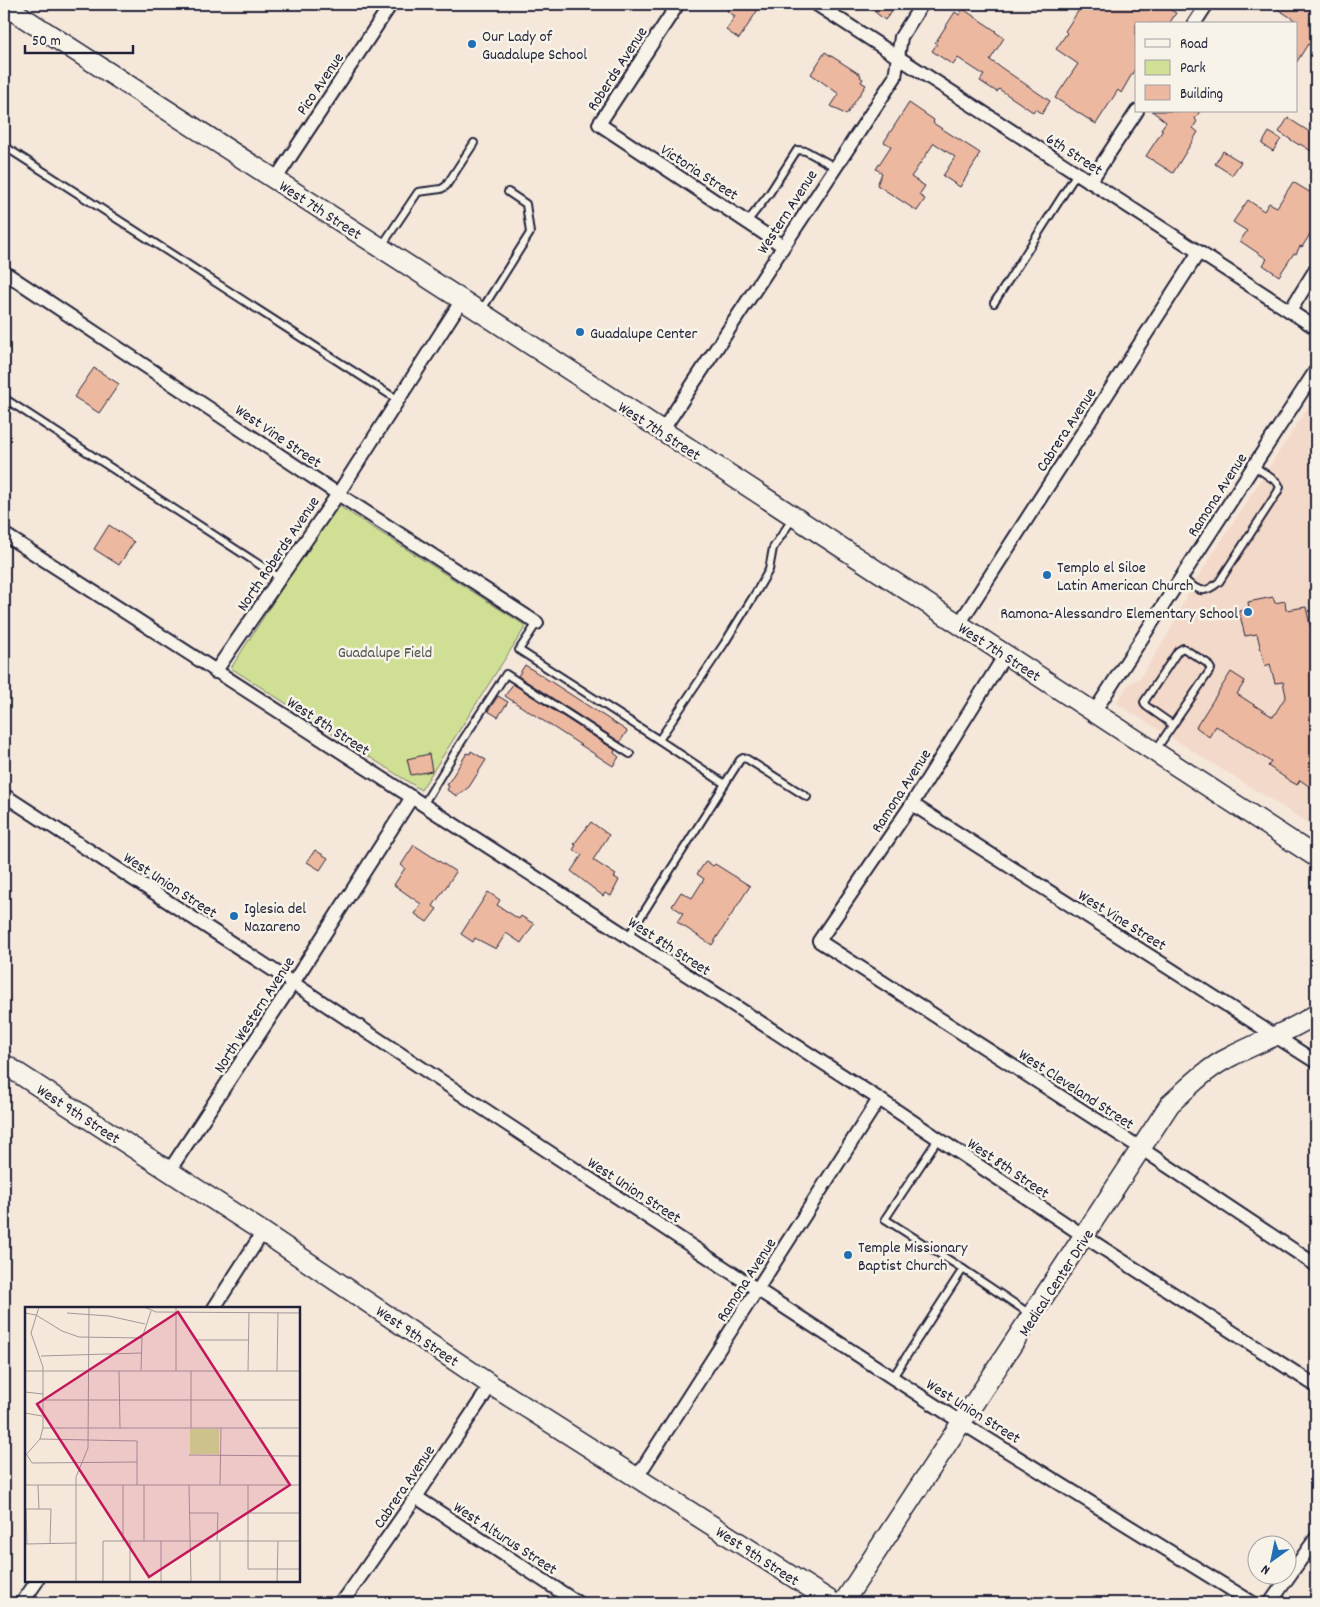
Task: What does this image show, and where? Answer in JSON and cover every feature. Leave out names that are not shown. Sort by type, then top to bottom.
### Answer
[{"type":"street","name":"Pico Avenue","points":[[275,180],[391,4]]},
{"type":"street","name":"Roberds Avenue","points":[[599,124],[678,4]]},
{"type":"street","name":"6th Street","points":[[816,4],[1316,328]]},
{"type":"street","name":"Western Avenue","points":[[662,431],[895,77],[901,37],[922,4]]},
{"type":"street","points":[[1195,22],[1207,4]]},
{"type":"street","name":"West 7th Street","points":[[4,5],[462,300],[1316,856]]},
{"type":"street","points":[[1090,182],[1135,112]]},
{"type":"street","name":"Victoria Street","points":[[599,124],[783,246]]},
{"type":"street","name":"Cabrera Avenue","points":[[959,624],[1199,252]]},
{"type":"street","points":[[1290,311],[1316,269]]},
{"type":"street","name":"West Vine Street","points":[[4,272],[338,494],[537,623]]},
{"type":"street","name":"North Roberds Avenue","points":[[215,672],[338,494],[462,300]]},
{"type":"street","name":"Ramona Avenue","points":[[1094,712],[1316,370]]},
{"type":"street","name":"West 8th Street","points":[[4,534],[879,1099],[1084,1236],[1316,1386]]},
{"type":"street","name":"Ramona Avenue","points":[[819,941],[912,804],[1005,655]]},
{"type":"street","name":"West Union Street","points":[[4,795],[962,1423],[1253,1603]]},
{"type":"street","name":"North Western Avenue","points":[[169,1171],[293,983],[412,797]]},
{"type":"street","name":"West Vine Street","points":[[912,804],[1316,1062]]},
{"type":"street","name":"West Cleveland Street","points":[[819,941],[1142,1149],[1316,1265]]},
{"type":"street","name":"Medical Center Drive","points":[[843,1603],[1170,1104],[1198,1078],[1228,1057],[1304,1022],[1316,1014]]},
{"type":"street","name":"West 9th Street","points":[[4,1064],[263,1232],[491,1384],[834,1603]]},
{"type":"street","name":"Ramona Avenue","points":[[637,1477],[879,1099]]},
{"type":"street","points":[[215,1307],[263,1232]]},
{"type":"street","name":"Cabrera Avenue","points":[[346,1601],[491,1384]]},
{"type":"street","name":"West Alturus Street","points":[[416,1497],[578,1603]]},
{"type":"street","points":[[1270,1603],[1316,1538]]},
{"type":"street","points":[[22,1603],[36,1582]]},
{"type":"lane","points":[[381,248],[418,192],[441,189],[446,186],[474,143]]},
{"type":"lane","points":[[4,146],[398,400]]},
{"type":"lane","points":[[747,222],[769,194],[797,150],[806,150],[835,167]]},
{"type":"lane","points":[[994,303],[1077,173]]},
{"type":"lane","points":[[480,312],[530,233],[526,204],[508,192]]},
{"type":"lane","points":[[4,398],[280,578]]},
{"type":"lane","points":[[1182,578],[1201,590],[1210,590],[1219,582],[1277,494],[1280,487],[1277,482],[1254,466]]},
{"type":"lane","points":[[659,740],[724,644],[758,589],[769,570],[773,548],[794,517]]},
{"type":"lane","points":[[537,623],[519,650],[725,784]]},
{"type":"lane","points":[[1155,752],[1211,669],[1207,664],[1183,648],[1178,651],[1144,702],[1146,706],[1173,725]]},
{"type":"lane","points":[[423,805],[506,674],[630,754]]},
{"type":"lane","points":[[628,937],[740,760],[743,758],[747,759],[807,797]]},
{"type":"lane","points":[[938,1139],[885,1219],[963,1268],[1032,1316]]},
{"type":"lane","points":[[893,1377],[963,1268]]},
{"type":"shaded area","name":"Ramona-Alessandro Elementary School","points":[[1316,395],[1316,828],[1116,703],[1128,685],[1140,678],[1169,633],[1189,591]]},
{"type":"green space","name":"Guadalupe Field","points":[[336,504],[526,626],[421,790],[231,668]]},
{"type":"building","points":[[732,4],[752,4],[759,8],[739,39],[726,30],[735,16],[727,11]]},
{"type":"building","points":[[865,4],[897,4],[885,20]]},
{"type":"building","points":[[1083,4],[1161,4],[1176,13],[1170,22],[1135,22],[1135,69],[1121,93],[1118,90],[1096,124],[1055,98],[1078,64],[1056,49],[1067,33],[1065,31]]},
{"type":"building","points":[[1270,4],[1301,4],[1315,12],[1310,19],[1309,25],[1316,30],[1316,49],[1308,44],[1298,60],[1298,22]]},
{"type":"building","points":[[963,9],[1004,38],[990,60],[1050,101],[1042,114],[1035,109],[1033,112],[999,89],[997,92],[980,81],[984,75],[958,58],[953,65],[932,51],[955,12],[959,15]]},
{"type":"building","points":[[825,52],[861,75],[860,77],[863,79],[861,82],[866,85],[846,115],[831,106],[839,94],[811,74]]},
{"type":"building","points":[[909,103],[934,120],[933,123],[980,153],[960,187],[943,176],[955,157],[934,143],[911,177],[925,186],[919,195],[925,199],[917,211],[877,185],[882,173],[876,169],[891,146],[884,142]]},
{"type":"building","points":[[1153,112],[1199,112],[1193,128],[1198,132],[1173,173],[1146,156],[1166,122]]},
{"type":"building","points":[[1288,118],[1316,136],[1316,154],[1279,132]]},
{"type":"building","points":[[1269,132],[1281,139],[1273,151],[1262,144]]},
{"type":"building","points":[[1223,151],[1241,162],[1232,175],[1215,164]]},
{"type":"building","points":[[1293,182],[1316,196],[1316,225],[1302,247],[1300,246],[1296,254],[1294,253],[1279,276],[1263,265],[1267,259],[1240,241],[1247,231],[1233,222],[1248,200],[1264,211],[1269,203],[1277,207]]},
{"type":"building","points":[[94,368],[119,384],[99,413],[74,397]]},
{"type":"building","points":[[109,525],[134,542],[119,565],[94,549]]},
{"type":"building","points":[[1273,597],[1275,603],[1285,601],[1286,610],[1306,607],[1310,625],[1314,624],[1316,638],[1316,734],[1311,742],[1316,745],[1316,791],[1300,780],[1297,785],[1290,781],[1268,766],[1271,762],[1216,726],[1209,737],[1196,727],[1231,672],[1245,681],[1237,694],[1273,717],[1286,696],[1283,682],[1275,683],[1270,664],[1265,666],[1257,634],[1245,636],[1239,611],[1249,609],[1248,602]]},
{"type":"building","points":[[525,665],[627,731],[620,742],[518,676]]},
{"type":"building","points":[[513,684],[615,750],[614,753],[619,757],[613,766],[505,696]]},
{"type":"building","points":[[498,696],[508,702],[498,717],[488,711]]},
{"type":"building","points":[[471,751],[486,760],[469,787],[457,796],[447,790],[449,786],[447,785],[467,753],[470,754]]},
{"type":"building","points":[[429,754],[432,771],[411,775],[407,759]]},
{"type":"building","points":[[591,822],[609,835],[593,860],[616,875],[614,877],[619,880],[611,896],[605,893],[603,896],[571,871],[582,855],[573,850],[576,845],[574,844]]},
{"type":"building","points":[[414,845],[456,872],[433,906],[437,909],[427,922],[415,914],[421,904],[394,885],[405,868],[401,865]]},
{"type":"building","points":[[315,850],[328,858],[320,870],[307,862]]},
{"type":"building","points":[[706,861],[713,866],[715,864],[750,886],[712,945],[677,922],[683,913],[672,906],[681,892],[692,898],[704,879],[697,874]]},
{"type":"building","points":[[488,892],[500,900],[497,905],[519,919],[521,916],[534,924],[521,943],[506,933],[496,949],[475,938],[473,942],[461,934]]},
{"type":"place","name":"Our Lady of Guadalupe School","points":[[472,44]]},
{"type":"place","name":"Guadalupe Center","points":[[580,332]]},
{"type":"place","name":"Templo el Siloe Latin American Church","points":[[1047,575]]},
{"type":"place","name":"Ramona-Alessandro Elementary School","points":[[1248,612]]},
{"type":"place","name":"Iglesia del Nazareno","points":[[234,916]]},
{"type":"place","name":"Temple Missionary Baptist Church","points":[[848,1255]]}]
